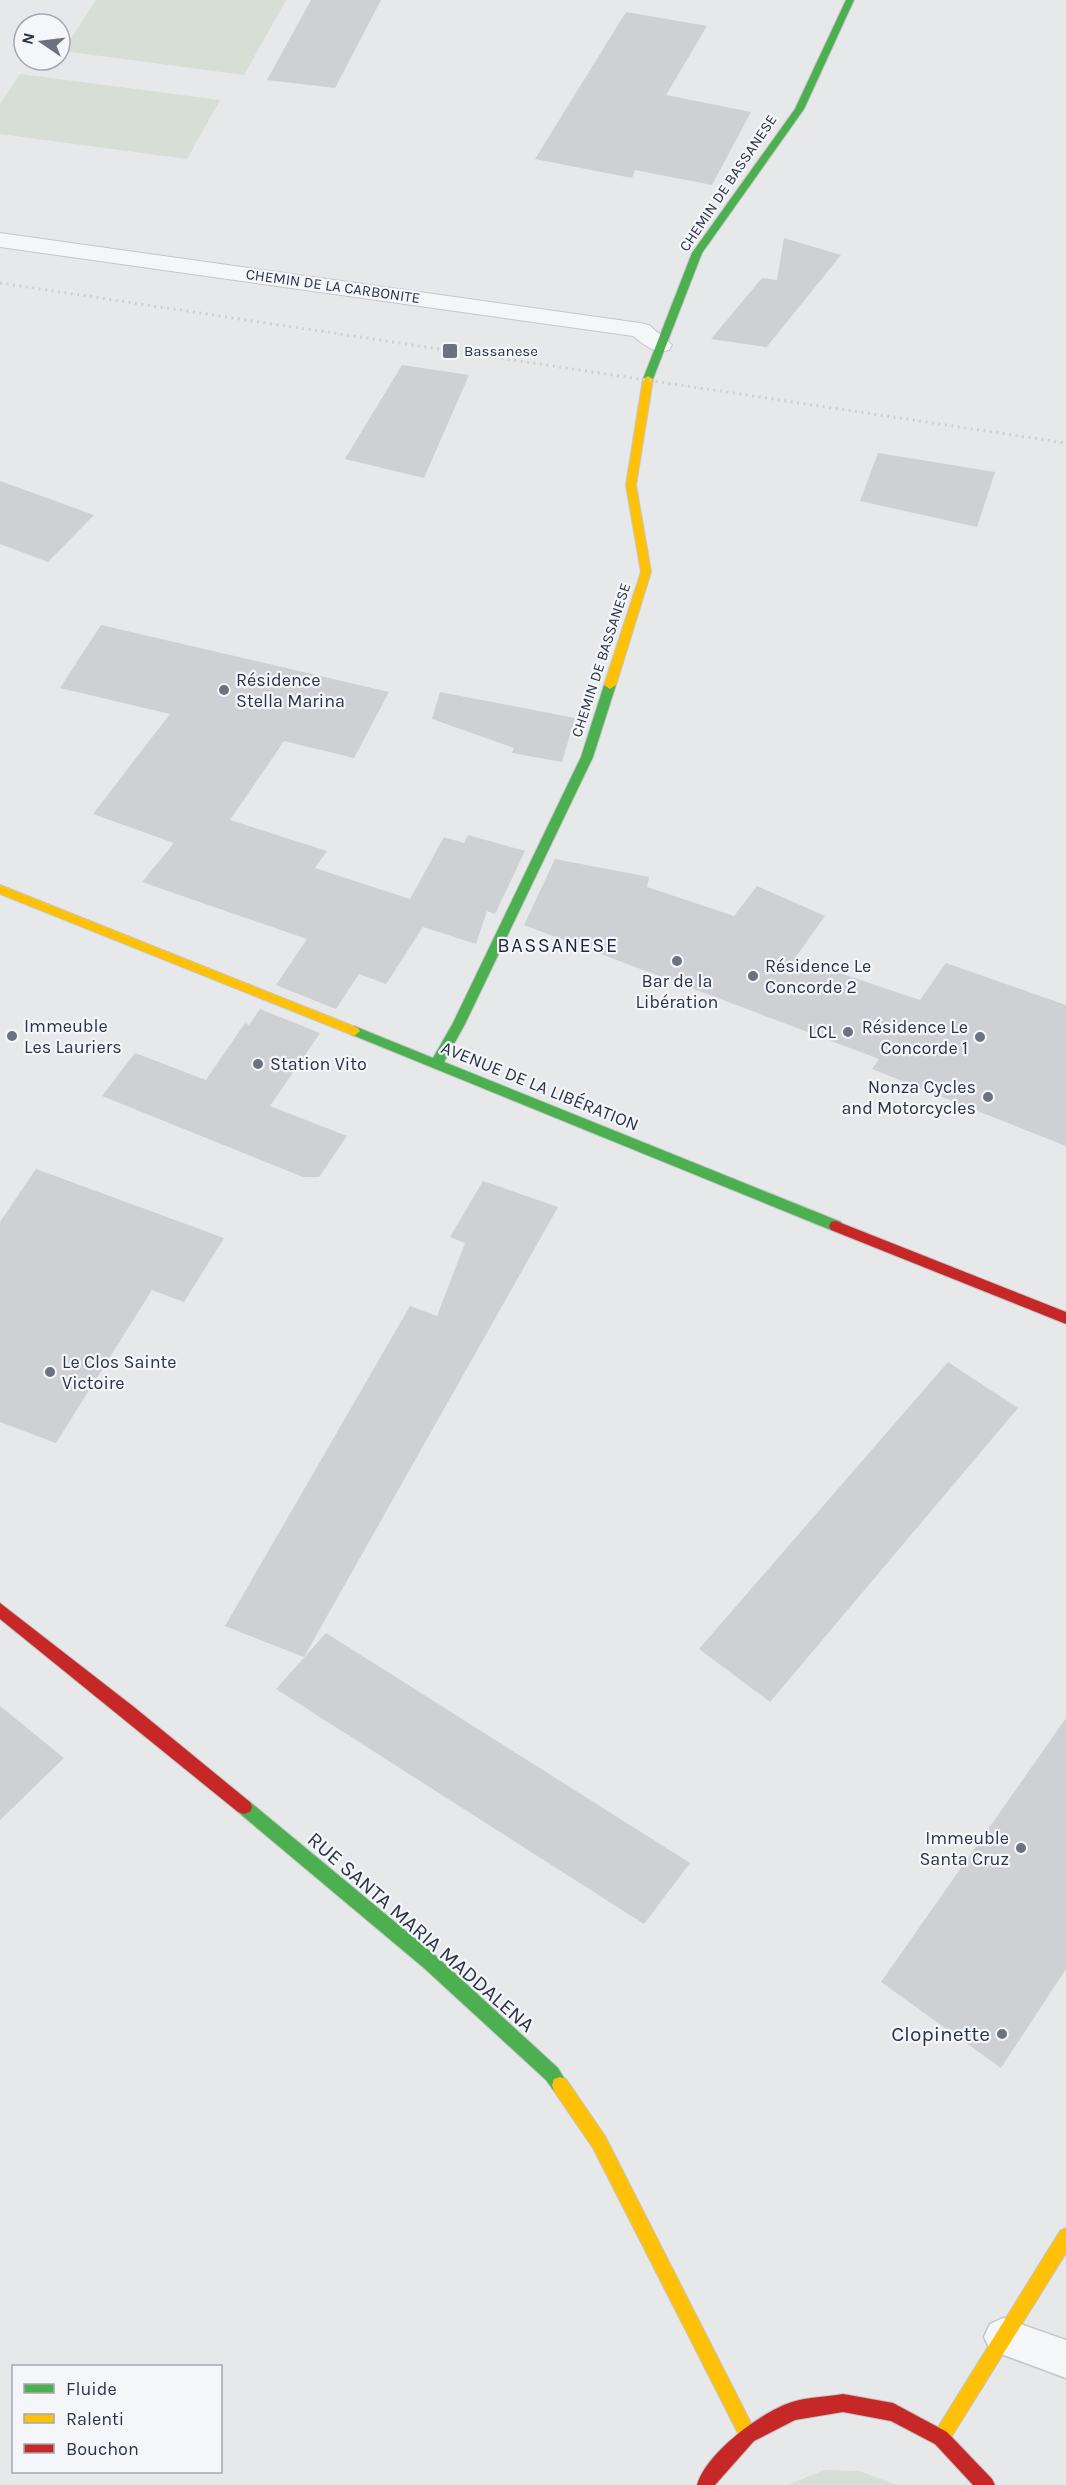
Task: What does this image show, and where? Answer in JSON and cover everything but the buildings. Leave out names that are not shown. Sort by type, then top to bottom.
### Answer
[{"type":"street","name":"CHEMIN DE BASSANESE","points":[[437,1064],[459,1024],[587,758],[643,583],[646,572],[631,485],[648,380],[660,345],[698,254],[799,109],[850,0]]},
{"type":"street","name":"CHEMIN DE LA CARBONITE","points":[[0,240],[640,330],[660,345]]},
{"type":"street","name":"AVENUE DE LA LIBÉRATION","points":[[0,889],[1066,1318]]},
{"type":"street","name":"RUE SANTA MARIA MADDALENA","points":[[0,1610],[129,1712],[430,1962],[552,2074],[599,2142],[748,2434]]},
{"type":"street","points":[[941,2438],[1066,2237]]},
{"type":"street","points":[[706,2485],[708,2478],[748,2434],[793,2411],[843,2403],[893,2412],[941,2438],[986,2485]]},
{"type":"lane","points":[[1003,2337],[1066,2359]]},
{"type":"shaded area","points":[[96,0],[286,0],[244,75],[72,52],[72,37]]},
{"type":"shaded area","points":[[20,74],[220,100],[187,159],[0,134],[0,104]]},
{"type":"shaded area","points":[[824,2470],[859,2471],[897,2485],[788,2485]]},
{"type":"railway","points":[[0,283],[1066,443]]},
{"type":"traffic: fast","points":[[648,379],[697,253],[799,109],[850,0]]},
{"type":"traffic: fast","points":[[437,1063],[459,1024],[587,757],[610,685]]},
{"type":"traffic: fast","points":[[354,1031],[836,1226]]},
{"type":"traffic: fast","points":[[244,1807],[430,1962],[552,2074],[560,2085]]},
{"type":"traffic: slow","points":[[610,685],[646,572],[631,485],[648,379]]},
{"type":"traffic: slow","points":[[0,889],[354,1031]]},
{"type":"traffic: slow","points":[[560,2085],[599,2142],[748,2435]]},
{"type":"traffic: slow","points":[[941,2438],[1066,2237]]},
{"type":"traffic: jam","points":[[836,1226],[1066,1318]]},
{"type":"traffic: jam","points":[[0,1610],[244,1807]]},
{"type":"traffic: jam","points":[[706,2485],[708,2478],[748,2435],[793,2411],[843,2403],[893,2412],[941,2438],[986,2485]]},
{"type":"place","name":"Bassanese","points":[[450,351]]},
{"type":"place","name":"Résidence Stella Marina","points":[[224,690]]},
{"type":"place","name":"Bar de la Libération","points":[[677,961]]},
{"type":"place","name":"Résidence Le Concorde 2","points":[[753,976]]},
{"type":"place","name":"LCL","points":[[848,1032]]},
{"type":"place","name":"Immeuble Les Lauriers","points":[[12,1036]]},
{"type":"place","name":"Résidence Le Concorde 1","points":[[980,1037]]},
{"type":"place","name":"Station Vito","points":[[258,1064]]},
{"type":"place","name":"Nonza Cycles and Motorcycles","points":[[988,1097]]},
{"type":"place","name":"Le Clos Sainte Victoire","points":[[50,1372]]},
{"type":"place","name":"Immeuble Santa Cruz","points":[[1021,1848]]},
{"type":"place","name":"Clopinette","points":[[1002,2034]]},
{"type":"district","name":"BASSANESE","points":[[558,945]]}]
